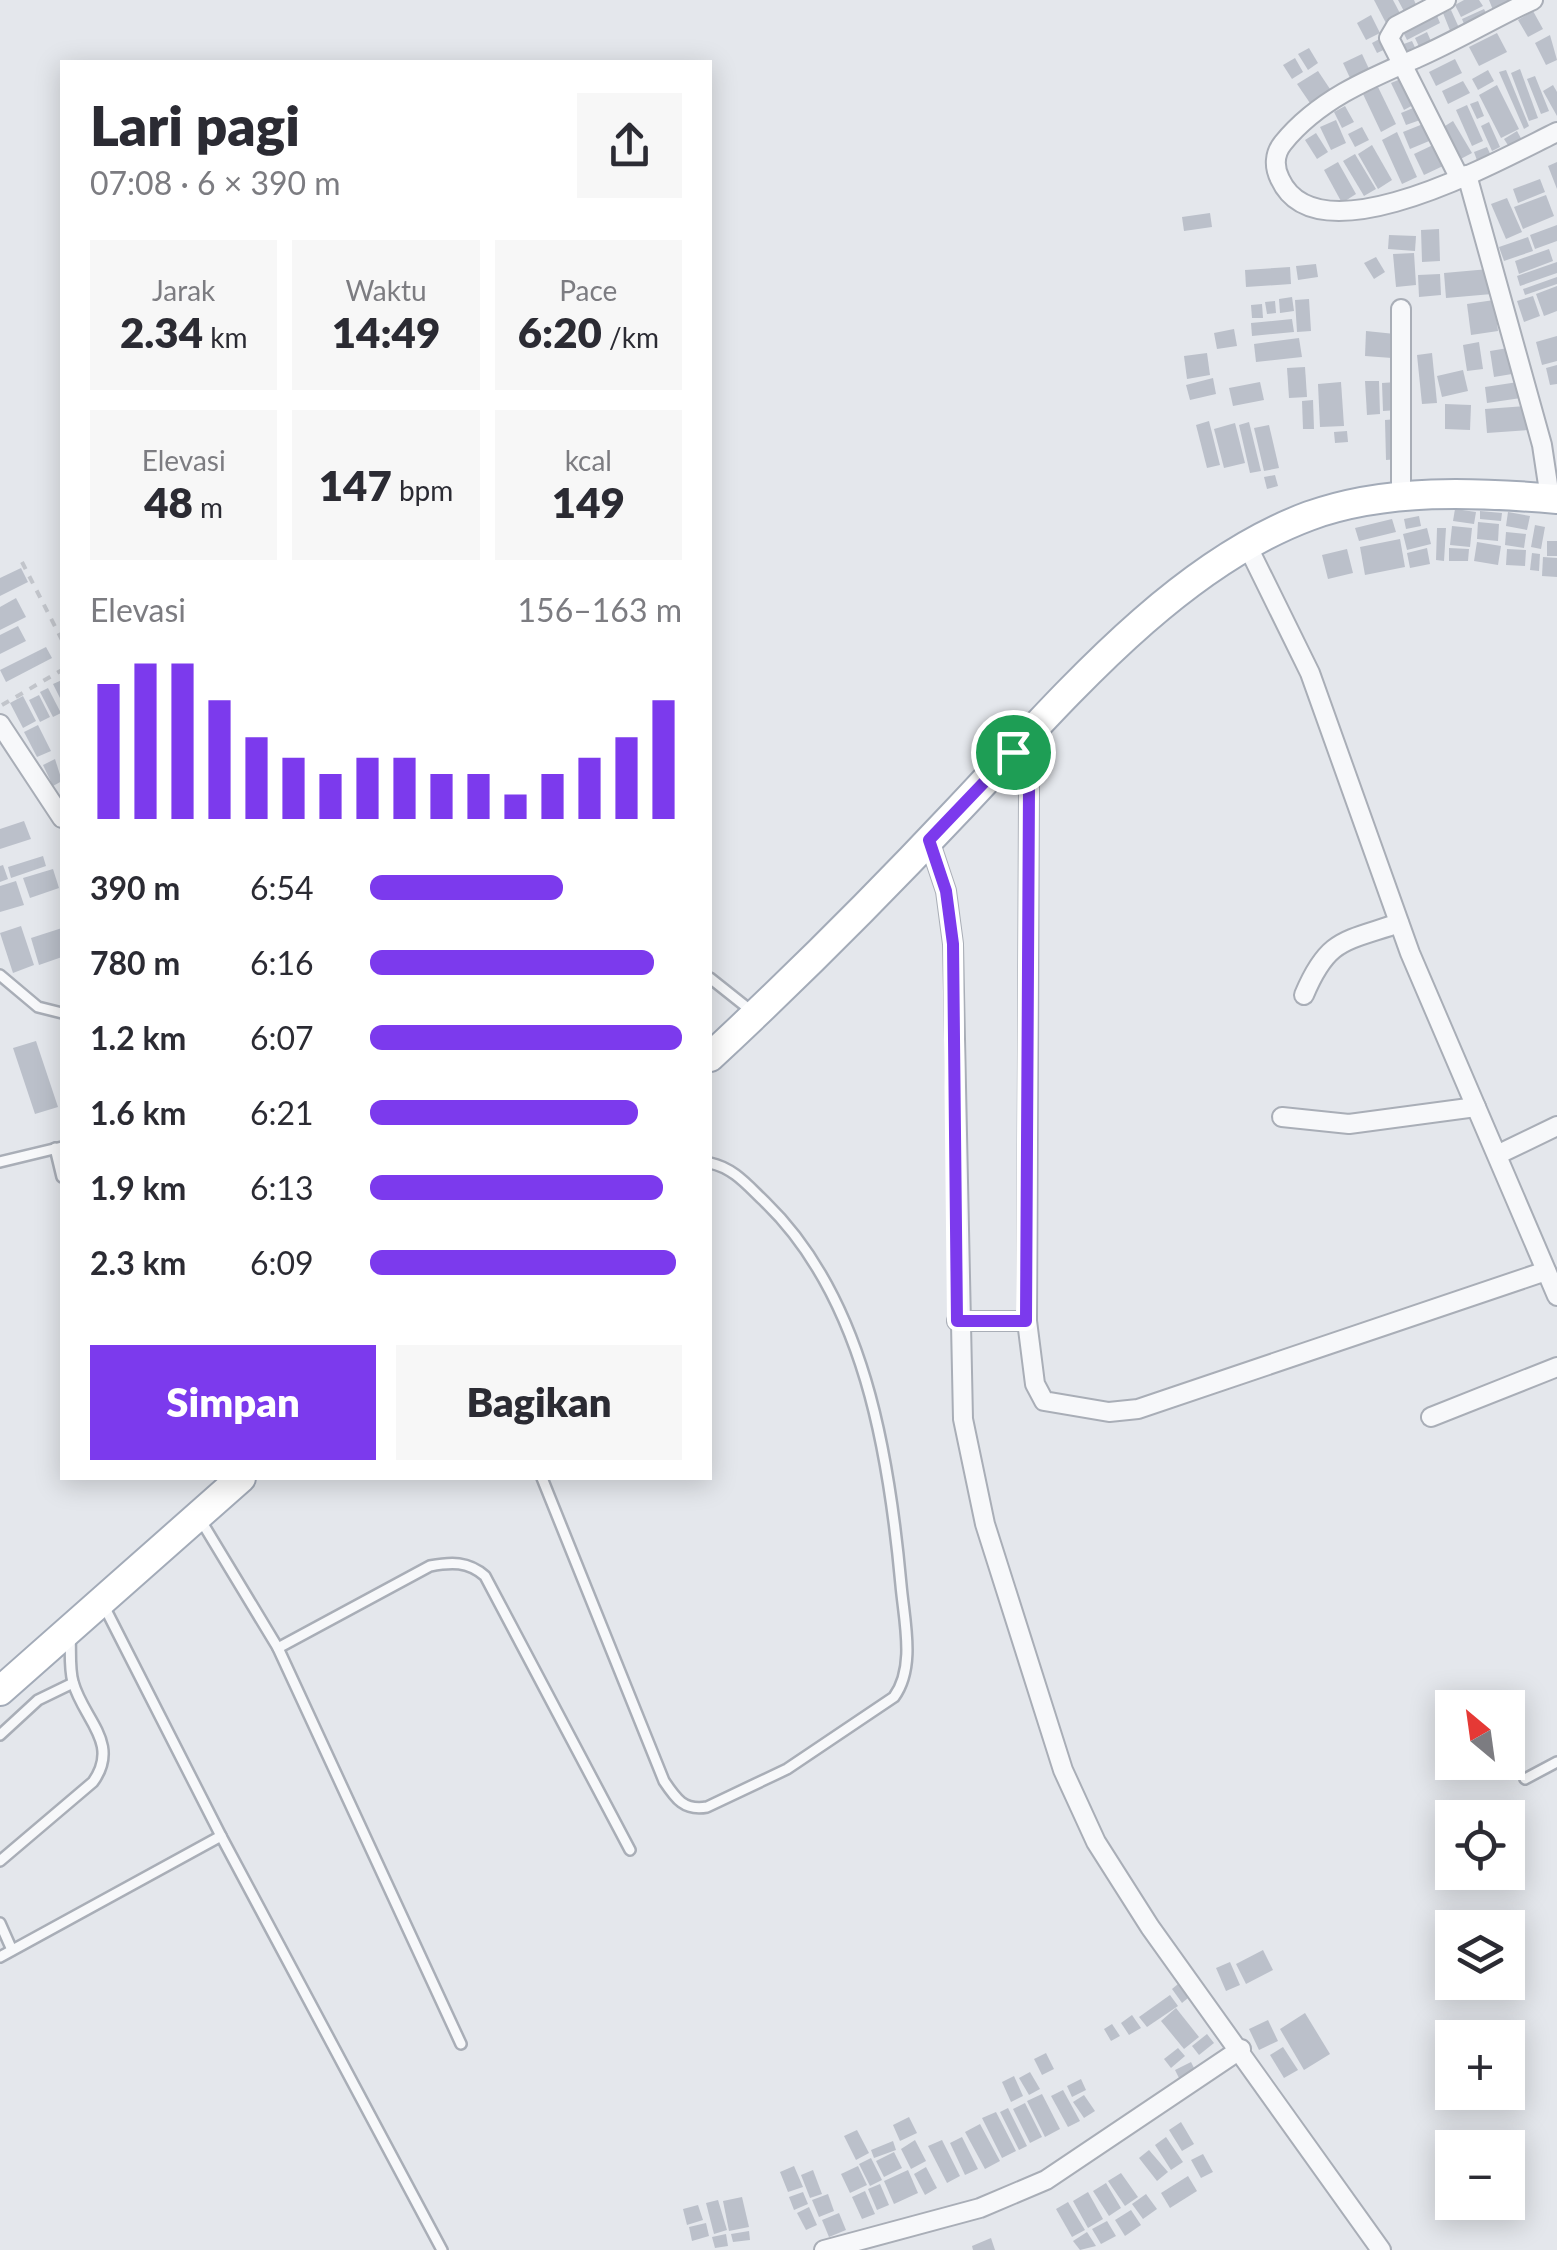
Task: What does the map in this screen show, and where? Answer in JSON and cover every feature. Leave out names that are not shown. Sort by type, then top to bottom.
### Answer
[{"type":"main road","points":[[712,1055],[929,840],[1096,662],[1246,545],[1306,517],[1343,505],[1400,496],[1553,498]]},
{"type":"main road","points":[[0,1691],[239,1480]]},
{"type":"street","points":[[1446,0],[1390,32],[1398,64],[1464,177],[1542,445],[1553,498]]},
{"type":"street","points":[[1486,0],[1495,18]]},
{"type":"street","points":[[1533,0],[1346,90],[1282,144],[1276,171],[1285,190],[1307,205],[1337,212],[1398,202],[1464,177],[1557,132]]},
{"type":"street","points":[[1400,496],[1401,310]]},
{"type":"street","points":[[1246,545],[1310,674],[1399,923],[1557,1296]]},
{"type":"street","points":[[0,724],[6,746],[60,815]]},
{"type":"street","points":[[1013,752],[1025,768],[1029,788],[1026,1321],[1034,1384],[1044,1401],[1124,1412],[1546,1271]]},
{"type":"street","points":[[929,840],[946,891],[953,944],[957,1321],[962,1419],[974,1484],[1063,1770],[1114,1871],[1381,2250]]},
{"type":"street","points":[[1304,995],[1318,962],[1328,950],[1399,923]]},
{"type":"street","points":[[1282,1118],[1349,1124],[1476,1108]]},
{"type":"street","points":[[1499,1154],[1557,1126]]},
{"type":"street","points":[[957,1321],[1026,1321]]},
{"type":"street","points":[[1431,1417],[1557,1367]]},
{"type":"street","points":[[824,2250],[980,2208],[1046,2180],[1241,2049]]},
{"type":"lane","points":[[0,975],[38,1006],[60,1012]]},
{"type":"lane","points":[[712,979],[756,1014]]},
{"type":"lane","points":[[0,1162],[59,1147]]},
{"type":"lane","points":[[543,1480],[664,1781],[683,1805],[692,1809],[706,1807],[786,1769],[894,1697],[902,1686],[906,1647],[894,1511],[878,1423],[841,1315],[795,1231],[741,1178],[712,1164]]},
{"type":"lane","points":[[198,1516],[278,1648],[461,2044]]},
{"type":"lane","points":[[278,1648],[430,1566],[447,1563],[475,1567],[485,1576],[630,1850]]},
{"type":"lane","points":[[100,1599],[221,1836],[442,2250]]},
{"type":"lane","points":[[0,1861],[94,1782],[104,1768],[102,1742],[73,1683],[69,1627]]},
{"type":"lane","points":[[0,1735],[38,1700],[73,1683]]},
{"type":"lane","points":[[1525,1779],[1557,1762]]},
{"type":"lane","points":[[0,1956],[221,1836]]},
{"type":"lane","points":[[0,1923],[12,1950]]},
{"type":"path","points":[[22,562],[60,636]]},
{"type":"path","points":[[0,706],[60,671]]},
{"type":"building","points":[[1374,0],[1393,0],[1403,19],[1388,27]]},
{"type":"building","points":[[1398,0],[1414,0],[1418,9],[1406,15]]},
{"type":"building","points":[[1464,0],[1479,0],[1483,6],[1461,17],[1455,5]]},
{"type":"building","points":[[1489,0],[1510,0],[1513,8],[1495,15]]},
{"type":"building","points":[[1484,9],[1489,19],[1466,29],[1462,19]]},
{"type":"building","points":[[1451,10],[1460,30],[1451,33],[1443,13]]},
{"type":"building","points":[[1435,11],[1440,23],[1407,40],[1401,28]]},
{"type":"building","points":[[1533,11],[1543,29],[1528,37],[1518,20]]},
{"type":"building","points":[[1371,15],[1380,33],[1366,40],[1357,23]]},
{"type":"building","points":[[1427,32],[1434,48],[1422,53],[1415,38]]},
{"type":"building","points":[[1497,33],[1507,52],[1479,66],[1469,47]]},
{"type":"building","points":[[1550,35],[1557,60],[1546,65],[1535,43]]},
{"type":"building","points":[[1383,37],[1388,48],[1377,53],[1372,43]]},
{"type":"building","points":[[1412,41],[1418,54],[1407,58],[1401,45]]},
{"type":"building","points":[[1309,48],[1318,63],[1308,70],[1298,54]]},
{"type":"building","points":[[1362,54],[1370,71],[1351,80],[1343,63]]},
{"type":"building","points":[[1295,58],[1303,72],[1292,79],[1283,65]]},
{"type":"building","points":[[1455,59],[1462,73],[1436,86],[1429,72]]},
{"type":"building","points":[[1520,69],[1538,118],[1529,121],[1511,73]]},
{"type":"building","points":[[1488,70],[1494,81],[1478,90],[1472,79]]},
{"type":"building","points":[[1506,70],[1529,126],[1524,129],[1499,72]]},
{"type":"building","points":[[1318,71],[1332,92],[1312,106],[1297,84]]},
{"type":"building","points":[[1535,76],[1549,111],[1541,114],[1527,79]]},
{"type":"building","points":[[1403,78],[1415,104],[1404,110],[1391,83]]},
{"type":"building","points":[[1463,81],[1470,93],[1448,104],[1442,91]]},
{"type":"building","points":[[1497,85],[1519,129],[1501,138],[1479,95]]},
{"type":"building","points":[[1553,85],[1557,92],[1557,116],[1543,91]]},
{"type":"building","points":[[1378,87],[1396,124],[1381,132],[1363,94]]},
{"type":"building","points":[[1478,101],[1484,116],[1477,119],[1470,104]]},
{"type":"building","points":[[1467,105],[1483,141],[1472,146],[1456,110]]},
{"type":"building","points":[[1345,106],[1354,122],[1342,128],[1334,112]]},
{"type":"building","points":[[1418,106],[1423,119],[1406,125],[1401,113]]},
{"type":"building","points":[[1336,120],[1346,143],[1331,150],[1320,127]]},
{"type":"building","points":[[1453,121],[1472,153],[1455,162],[1437,131]]},
{"type":"building","points":[[1428,122],[1434,139],[1410,149],[1403,132]]},
{"type":"building","points":[[1489,122],[1500,147],[1492,151],[1481,126]]},
{"type":"building","points":[[1362,127],[1369,140],[1355,147],[1348,134]]},
{"type":"building","points":[[1517,131],[1523,142],[1511,150],[1504,139]]},
{"type":"building","points":[[1397,132],[1417,177],[1402,184],[1382,140]]},
{"type":"building","points":[[1316,133],[1328,152],[1317,159],[1305,140]]},
{"type":"building","points":[[1372,145],[1392,180],[1378,189],[1358,154]]},
{"type":"building","points":[[1433,145],[1443,166],[1424,175],[1414,154]]},
{"type":"building","points":[[1487,147],[1493,160],[1479,166],[1474,152]]},
{"type":"building","points":[[1355,154],[1376,189],[1364,196],[1343,161]]},
{"type":"building","points":[[1338,162],[1356,194],[1342,203],[1324,170]]},
{"type":"building","points":[[1557,162],[1557,189],[1548,166]]},
{"type":"building","points":[[1540,179],[1545,192],[1518,203],[1513,189]]},
{"type":"building","points":[[1546,195],[1554,216],[1523,229],[1514,207]]},
{"type":"building","points":[[1507,198],[1522,232],[1506,239],[1491,204]]},
{"type":"building","points":[[1210,213],[1212,227],[1184,231],[1182,217]]},
{"type":"building","points":[[1557,225],[1557,241],[1535,249],[1530,235]]},
{"type":"building","points":[[1439,229],[1440,261],[1422,262],[1421,230]]},
{"type":"building","points":[[1389,235],[1416,236],[1415,251],[1388,249]]},
{"type":"building","points":[[1528,237],[1533,251],[1504,261],[1499,247]]},
{"type":"building","points":[[1549,249],[1553,261],[1519,274],[1515,261]]},
{"type":"building","points":[[1414,253],[1416,285],[1396,287],[1393,254]]},
{"type":"building","points":[[1376,257],[1385,272],[1374,279],[1364,263]]},
{"type":"building","points":[[1557,262],[1557,273],[1520,286],[1517,276]]},
{"type":"building","points":[[1316,264],[1318,277],[1298,280],[1296,266]]},
{"type":"building","points":[[1290,267],[1291,284],[1246,287],[1245,270]]},
{"type":"building","points":[[1489,269],[1492,294],[1446,298],[1444,273]]},
{"type":"building","points":[[1440,274],[1441,295],[1419,297],[1418,275]]},
{"type":"building","points":[[1557,277],[1557,284],[1525,295],[1523,289]]},
{"type":"building","points":[[1557,286],[1557,311],[1544,316],[1536,294]]},
{"type":"building","points":[[1533,296],[1540,316],[1524,322],[1517,301]]},
{"type":"building","points":[[1292,297],[1294,311],[1280,313],[1279,299]]},
{"type":"building","points":[[1309,299],[1311,331],[1297,332],[1295,300]]},
{"type":"building","points":[[1494,300],[1498,331],[1471,335],[1467,304]]},
{"type":"building","points":[[1275,301],[1276,313],[1267,314],[1265,302]]},
{"type":"building","points":[[1262,304],[1263,318],[1252,318],[1251,305]]},
{"type":"building","points":[[1292,319],[1294,332],[1252,336],[1251,323]]},
{"type":"building","points":[[1234,329],[1237,346],[1217,349],[1214,333]]},
{"type":"building","points":[[1366,331],[1395,334],[1392,358],[1365,356]]},
{"type":"building","points":[[1557,336],[1557,361],[1542,365],[1536,342]]},
{"type":"building","points":[[1299,338],[1302,357],[1256,362],[1254,344]]},
{"type":"building","points":[[1479,342],[1483,369],[1467,371],[1463,345]]},
{"type":"building","points":[[1508,348],[1512,374],[1494,377],[1490,351]]},
{"type":"building","points":[[1207,353],[1210,375],[1187,379],[1184,356]]},
{"type":"building","points":[[1432,353],[1437,403],[1422,404],[1417,355]]},
{"type":"building","points":[[1557,365],[1557,384],[1550,385],[1546,368]]},
{"type":"building","points":[[1305,367],[1307,397],[1289,398],[1287,368]]},
{"type":"building","points":[[1463,370],[1468,391],[1442,397],[1437,376]]},
{"type":"building","points":[[1213,378],[1216,394],[1190,400],[1186,385]]},
{"type":"building","points":[[1365,381],[1379,381],[1380,414],[1367,415]]},
{"type":"building","points":[[1260,382],[1264,400],[1233,406],[1229,388]]},
{"type":"building","points":[[1341,382],[1344,426],[1320,427],[1318,384]]},
{"type":"building","points":[[1397,382],[1398,410],[1383,411],[1382,383]]},
{"type":"building","points":[[1518,382],[1521,398],[1487,403],[1485,387]]},
{"type":"building","points":[[1313,400],[1314,429],[1303,429],[1302,401]]},
{"type":"building","points":[[1445,404],[1471,405],[1470,430],[1445,429]]},
{"type":"building","points":[[1526,406],[1528,430],[1487,433],[1485,409]]},
{"type":"building","points":[[1397,419],[1399,459],[1386,460],[1385,420]]},
{"type":"building","points":[[1209,421],[1220,465],[1207,468],[1196,425]]},
{"type":"building","points":[[1249,422],[1261,471],[1250,473],[1239,425]]},
{"type":"building","points":[[1235,423],[1245,463],[1224,468],[1214,429]]},
{"type":"building","points":[[1269,425],[1279,468],[1264,471],[1254,428]]},
{"type":"building","points":[[1347,431],[1348,442],[1335,443],[1334,432]]},
{"type":"building","points":[[1275,475],[1278,486],[1267,489],[1264,477]]},
{"type":"building","points":[[1455,509],[1476,512],[1474,524],[1453,521]]},
{"type":"building","points":[[1480,511],[1502,513],[1501,521],[1480,519]]},
{"type":"building","points":[[1508,512],[1530,516],[1527,530],[1506,526]]},
{"type":"building","points":[[1419,516],[1421,526],[1406,529],[1404,519]]},
{"type":"building","points":[[1392,519],[1396,532],[1359,541],[1355,528]]},
{"type":"building","points":[[1478,522],[1499,524],[1498,541],[1477,539]]},
{"type":"building","points":[[1535,525],[1545,527],[1541,549],[1531,547]]},
{"type":"building","points":[[1452,526],[1472,528],[1470,547],[1450,545]]},
{"type":"building","points":[[1427,528],[1431,544],[1407,550],[1403,534]]},
{"type":"building","points":[[1437,528],[1446,528],[1444,561],[1436,560]]},
{"type":"building","points":[[1506,532],[1526,534],[1524,548],[1505,545]]},
{"type":"building","points":[[1400,539],[1405,567],[1365,575],[1360,547]]},
{"type":"building","points":[[1547,541],[1557,541],[1557,556],[1547,556]]},
{"type":"building","points":[[1477,542],[1501,546],[1498,565],[1474,561]]},
{"type":"building","points":[[1427,548],[1430,564],[1410,568],[1407,553]]},
{"type":"building","points":[[1449,548],[1469,549],[1468,561],[1449,561]]},
{"type":"building","points":[[1347,549],[1353,573],[1328,579],[1322,555]]},
{"type":"building","points":[[1507,549],[1526,550],[1525,566],[1506,565]]},
{"type":"building","points":[[1532,553],[1540,554],[1539,571],[1530,570]]},
{"type":"building","points":[[1543,557],[1557,558],[1557,577],[1542,576]]},
{"type":"building","points":[[21,568],[28,582],[0,596],[0,578]]},
{"type":"building","points":[[16,598],[26,617],[0,630],[0,607]]},
{"type":"building","points":[[18,626],[26,641],[0,654],[0,635]]},
{"type":"building","points":[[46,647],[52,658],[6,682],[0,670]]},
{"type":"building","points":[[48,688],[60,714],[53,717],[40,692]]},
{"type":"building","points":[[39,695],[50,717],[40,722],[29,700]]},
{"type":"building","points":[[23,696],[36,721],[23,728],[10,703]]},
{"type":"building","points":[[38,725],[51,751],[37,757],[24,732]]},
{"type":"building","points":[[55,759],[60,782],[53,786],[43,765]]},
{"type":"building","points":[[24,821],[31,839],[0,849],[0,829]]},
{"type":"building","points":[[43,856],[46,866],[11,878],[8,867]]},
{"type":"building","points":[[3,865],[8,879],[0,882],[0,866]]},
{"type":"building","points":[[53,869],[59,888],[30,898],[23,878]]},
{"type":"building","points":[[16,881],[24,905],[0,912],[0,886]]},
{"type":"building","points":[[21,926],[34,965],[13,973],[0,933]]},
{"type":"building","points":[[60,929],[60,958],[39,965],[31,938]]},
{"type":"building","points":[[36,1041],[58,1107],[35,1114],[13,1048]]},
{"type":"building","points":[[1263,1950],[1273,1970],[1246,1984],[1236,1964]]},
{"type":"building","points":[[1230,1962],[1240,1985],[1226,1991],[1216,1968]]},
{"type":"building","points":[[1178,1984],[1188,1998],[1182,2003],[1172,1989]]},
{"type":"building","points":[[1170,1995],[1178,2006],[1147,2027],[1139,2017]]},
{"type":"building","points":[[1176,2008],[1199,2037],[1184,2049],[1161,2021]]},
{"type":"building","points":[[1305,2013],[1330,2054],[1304,2070],[1280,2029]]},
{"type":"building","points":[[1132,2015],[1141,2028],[1129,2035],[1121,2023]]},
{"type":"building","points":[[1268,2020],[1278,2041],[1259,2050],[1249,2029]]},
{"type":"building","points":[[1112,2024],[1120,2036],[1111,2041],[1104,2029]]},
{"type":"building","points":[[1207,2034],[1214,2043],[1199,2055],[1192,2046]]},
{"type":"building","points":[[1283,2047],[1298,2070],[1284,2078],[1270,2055]]},
{"type":"building","points":[[1178,2048],[1185,2056],[1171,2068],[1164,2059]]},
{"type":"building","points":[[1046,2053],[1054,2069],[1042,2075],[1034,2059]]},
{"type":"building","points":[[1191,2062],[1197,2074],[1181,2082],[1175,2070]]},
{"type":"building","points":[[1030,2072],[1040,2089],[1029,2095],[1019,2078]]},
{"type":"building","points":[[1014,2076],[1023,2096],[1011,2102],[1002,2082]]},
{"type":"building","points":[[1081,2079],[1086,2090],[1072,2097],[1067,2086]]},
{"type":"building","points":[[1063,2090],[1080,2121],[1068,2127],[1051,2096]]},
{"type":"building","points":[[1042,2094],[1060,2129],[1045,2137],[1027,2101]]},
{"type":"building","points":[[1084,2095],[1095,2111],[1084,2118],[1073,2102]]},
{"type":"building","points":[[1025,2103],[1042,2137],[1030,2143],[1013,2109]]},
{"type":"building","points":[[1008,2108],[1027,2146],[1019,2150],[1000,2112]]},
{"type":"building","points":[[996,2112],[1016,2151],[1002,2158],[982,2118]]},
{"type":"building","points":[[909,2117],[917,2133],[900,2141],[893,2125]]},
{"type":"building","points":[[1181,2122],[1194,2144],[1182,2151],[1169,2130]]},
{"type":"building","points":[[980,2124],[1000,2161],[985,2169],[965,2132]]},
{"type":"building","points":[[857,2130],[869,2153],[856,2160],[844,2136]]},
{"type":"building","points":[[962,2137],[978,2169],[965,2175],[950,2143]]},
{"type":"building","points":[[1166,2137],[1183,2162],[1171,2170],[1155,2145]]},
{"type":"building","points":[[915,2140],[926,2161],[911,2169],[901,2149]]},
{"type":"building","points":[[942,2140],[960,2176],[947,2183],[928,2146]]},
{"type":"building","points":[[893,2141],[896,2150],[874,2158],[871,2150]]},
{"type":"building","points":[[1149,2150],[1168,2172],[1157,2181],[1139,2158]]},
{"type":"building","points":[[894,2152],[902,2168],[884,2177],[876,2161]]},
{"type":"building","points":[[1203,2154],[1213,2172],[1201,2178],[1191,2160]]},
{"type":"building","points":[[871,2158],[882,2180],[870,2186],[859,2164]]},
{"type":"building","points":[[794,2166],[803,2187],[788,2192],[780,2172]]},
{"type":"building","points":[[858,2166],[867,2185],[850,2193],[841,2174]]},
{"type":"building","points":[[926,2167],[937,2188],[925,2195],[914,2174]]},
{"type":"building","points":[[813,2170],[822,2194],[810,2198],[801,2175]]},
{"type":"building","points":[[908,2170],[918,2193],[894,2204],[884,2181]]},
{"type":"building","points":[[1121,2173],[1138,2197],[1125,2206],[1108,2181]]},
{"type":"building","points":[[1188,2176],[1197,2191],[1170,2208],[1161,2193]]},
{"type":"building","points":[[1106,2183],[1121,2208],[1109,2216],[1093,2191]]},
{"type":"building","points":[[880,2184],[889,2205],[877,2210],[868,2189]]},
{"type":"building","points":[[865,2191],[875,2214],[862,2219],[852,2197]]},
{"type":"building","points":[[803,2192],[808,2204],[794,2210],[789,2197]]},
{"type":"building","points":[[1088,2192],[1103,2219],[1088,2228],[1073,2201]]},
{"type":"building","points":[[828,2194],[834,2211],[819,2217],[812,2200]]},
{"type":"building","points":[[1146,2194],[1157,2209],[1143,2219],[1132,2204]]},
{"type":"building","points":[[742,2197],[749,2227],[729,2231],[723,2201]]},
{"type":"building","points":[[718,2200],[727,2230],[714,2234],[706,2203]]},
{"type":"building","points":[[1068,2202],[1085,2230],[1072,2237],[1056,2209]]},
{"type":"building","points":[[698,2205],[703,2220],[687,2225],[683,2209]]},
{"type":"building","points":[[809,2207],[817,2225],[806,2230],[797,2213]]},
{"type":"building","points":[[1131,2210],[1141,2225],[1125,2236],[1115,2220]]},
{"type":"building","points":[[839,2213],[846,2230],[829,2237],[822,2220]]},
{"type":"building","points":[[1107,2221],[1116,2236],[1101,2244],[1092,2229]]},
{"type":"building","points":[[706,2223],[709,2236],[692,2241],[689,2227]]},
{"type":"building","points":[[749,2231],[750,2240],[733,2242],[731,2234]]},
{"type":"building","points":[[1087,2232],[1096,2246],[1080,2250],[1073,2241]]},
{"type":"building","points":[[726,2234],[728,2246],[715,2248],[712,2237]]},
{"type":"building","points":[[991,2238],[995,2250],[973,2250],[972,2246]]},
{"type":"route","points":[[1013,752],[1025,768],[1029,788],[1026,1321],[957,1321],[953,944],[946,891],[929,840],[1013,752]]}]
